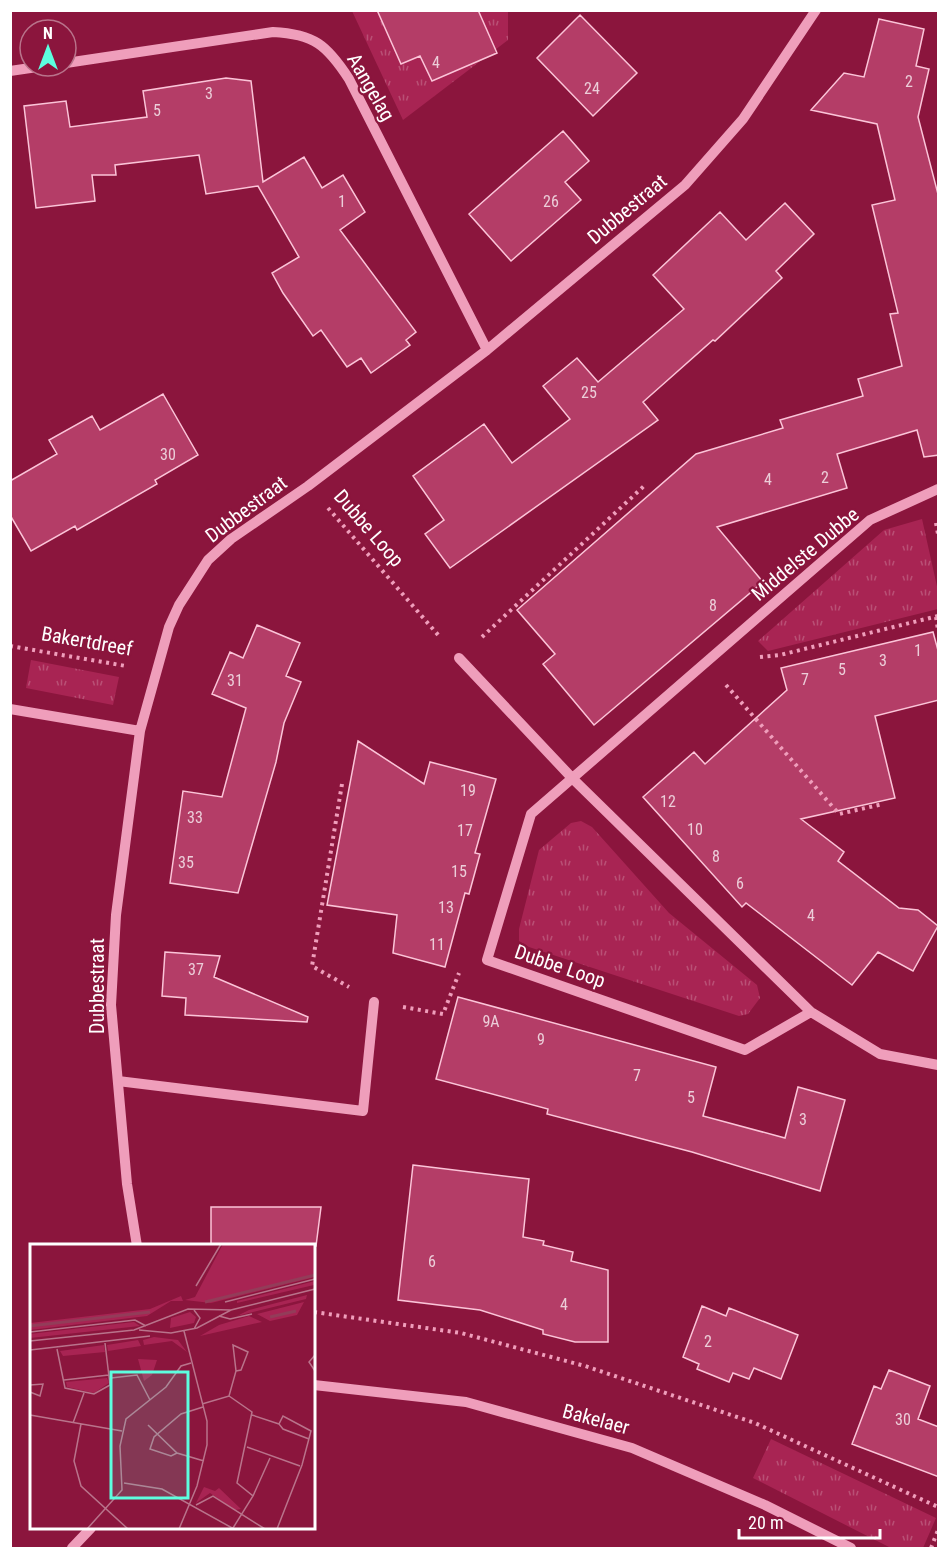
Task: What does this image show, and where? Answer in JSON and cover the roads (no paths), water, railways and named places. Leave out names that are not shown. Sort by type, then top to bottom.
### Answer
[{"type":"street","name":"Dubbestraat","points":[[137,1244],[127,1184],[111,1005],[116,915],[140,731],[156,671],[179,605],[208,560],[231,539],[308,486],[487,350],[685,185],[743,119],[816,10]]},
{"type":"street","name":"Aangelag","points":[[78,61],[273,32],[298,33],[320,43],[336,59],[349,79],[487,350]]},
{"type":"street","name":"Middelste Dubbe","points":[[573,779],[870,520],[939,489]]},
{"type":"street","points":[[459,658],[573,779],[811,1012],[880,1053],[939,1065]]},
{"type":"street","points":[[10,709],[140,731]]},
{"type":"street","name":"Dubbe Loop","points":[[573,779],[531,814],[487,960],[745,1050],[811,1012]]},
{"type":"street","points":[[118,1081],[363,1111],[374,1002]]},
{"type":"street","name":"Bakelaer","points":[[315,1385],[466,1402],[632,1448],[765,1505],[850,1548]]},
{"type":"street","points":[[72,1548],[89,1529]]}]
